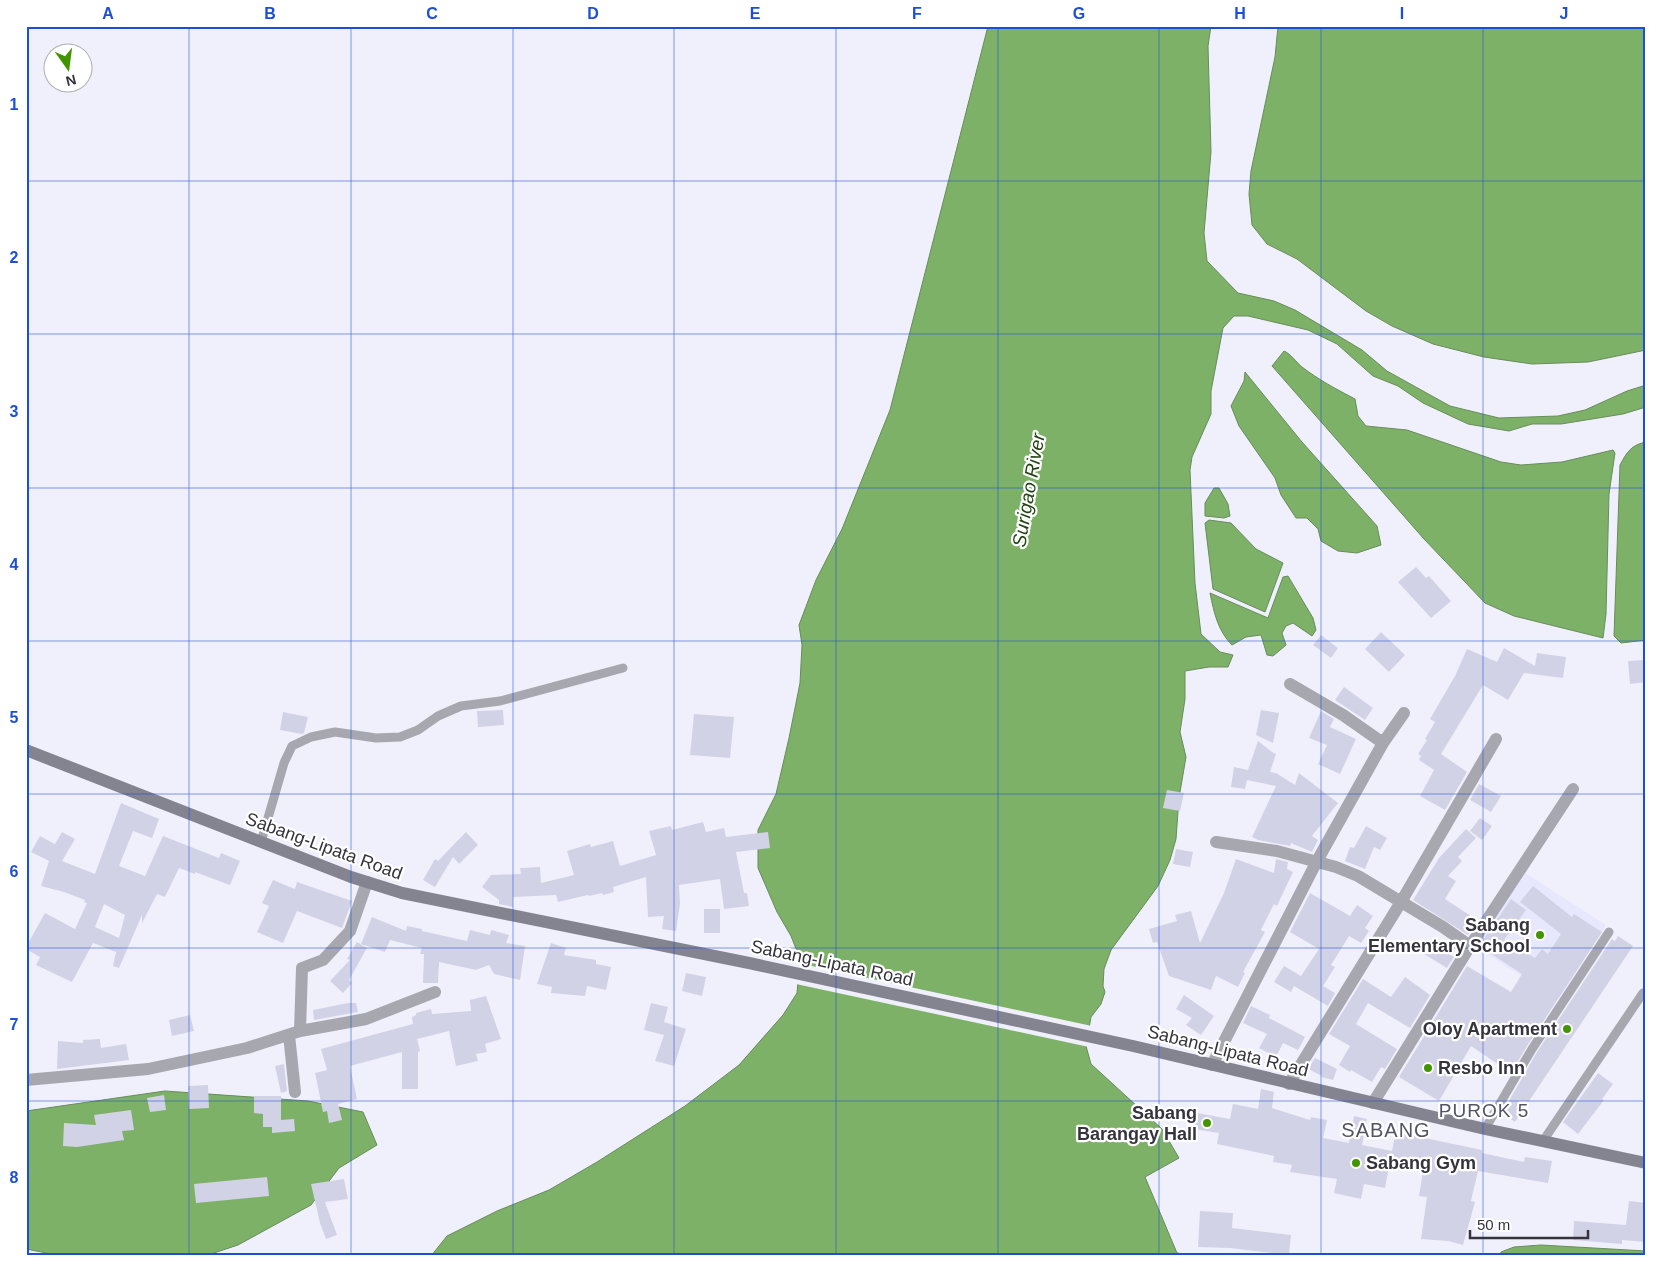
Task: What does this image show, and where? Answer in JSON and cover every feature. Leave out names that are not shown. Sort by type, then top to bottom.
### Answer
[{"type":"main road","name":"Sabang-Lipata Road","points":[[26,750],[261,842],[367,882],[402,893],[749,963],[1133,1046],[1484,1129],[1646,1163]]},
{"type":"street","points":[[1290,684],[1344,715],[1383,743]]},
{"type":"street","points":[[1212,1066],[1317,861],[1383,743],[1404,713]]},
{"type":"street","points":[[1289,1084],[1401,902],[1496,739]]},
{"type":"street","points":[[1373,1103],[1470,946],[1573,789]]},
{"type":"street","points":[[1216,842],[1277,851],[1317,861],[1358,876],[1443,927],[1470,946]]},
{"type":"street","points":[[295,1092],[294,1033],[302,968],[323,960],[350,930],[367,882]]},
{"type":"street","points":[[26,1080],[148,1069],[247,1048],[294,1033],[366,1019],[435,992]]},
{"type":"lane","points":[[261,842],[284,763],[292,746],[311,737],[335,732],[376,738],[400,737],[418,730],[438,716],[461,706],[500,701],[623,668]]},
{"type":"lane","points":[[1484,1129],[1532,1048],[1609,932]]},
{"type":"lane","points":[[1543,1142],[1643,993]]},
{"type":"shaded area","name":"Sabang Elementary School","points":[[1522,871],[1606,925],[1559,999],[1474,946]]},
{"type":"water","name":"Surigao River","points":[[988,26],[1211,26],[1208,46],[1211,152],[1204,233],[1207,261],[1238,293],[1274,301],[1295,310],[1362,350],[1387,371],[1450,406],[1499,418],[1558,416],[1585,410],[1627,391],[1646,385],[1646,407],[1623,414],[1561,424],[1532,424],[1509,431],[1468,424],[1423,403],[1398,386],[1373,376],[1337,344],[1308,330],[1248,316],[1234,316],[1223,328],[1211,391],[1211,414],[1192,457],[1190,470],[1195,583],[1201,634],[1220,652],[1233,655],[1228,667],[1209,667],[1185,671],[1185,699],[1180,732],[1186,757],[1179,798],[1176,839],[1170,860],[1158,886],[1111,950],[1104,969],[1103,986],[1105,992],[1101,1004],[1091,1017],[1086,1046],[1091,1064],[1162,1129],[1179,1158],[1145,1177],[1177,1253],[1202,1256],[431,1256],[447,1236],[497,1211],[549,1190],[685,1106],[739,1065],[783,1015],[797,993],[800,959],[758,868],[758,830],[776,794],[800,683],[802,645],[799,625],[816,580],[842,529],[890,410]]},
{"type":"water","points":[[1278,26],[1646,26],[1646,350],[1588,362],[1532,364],[1484,357],[1433,344],[1392,326],[1366,311],[1297,259],[1267,244],[1252,225],[1249,194],[1251,171],[1275,57]]},
{"type":"water","points":[[1284,351],[1315,376],[1355,399],[1358,416],[1366,426],[1407,430],[1501,462],[1521,465],[1562,462],[1613,450],[1615,453],[1609,494],[1606,614],[1603,638],[1514,616],[1485,603],[1424,539],[1272,366]]},
{"type":"water","points":[[1245,372],[1302,442],[1377,526],[1381,545],[1357,553],[1338,551],[1321,541],[1318,529],[1307,518],[1296,518],[1281,495],[1275,478],[1239,426],[1231,406],[1244,381]]},
{"type":"water","points":[[1646,442],[1646,640],[1621,643],[1614,636],[1620,465],[1630,450]]},
{"type":"water","points":[[1214,488],[1219,488],[1228,504],[1230,516],[1224,518],[1205,516],[1205,503]]},
{"type":"water","points":[[1209,520],[1231,523],[1256,549],[1283,563],[1265,612],[1213,589],[1205,523]]},
{"type":"water","points":[[1288,576],[1313,618],[1316,630],[1312,636],[1293,623],[1286,626],[1282,633],[1286,645],[1273,656],[1267,655],[1261,635],[1246,637],[1232,645],[1220,628],[1210,593],[1268,618],[1283,577]]},
{"type":"water","points":[[165,1091],[308,1101],[363,1112],[377,1145],[339,1168],[311,1205],[238,1245],[205,1256],[62,1256],[26,1249],[26,1111]]},
{"type":"water","points":[[1541,1245],[1646,1251],[1646,1256],[1500,1256],[1501,1252],[1514,1247]]},
{"type":"pier","points":[[798,963],[1092,1026],[1089,1047],[796,984]]},
{"type":"building","points":[[1416,567],[1426,578],[1429,576],[1451,601],[1431,618],[1398,582]]},
{"type":"building","points":[[1381,632],[1405,655],[1389,672],[1365,649]]},
{"type":"building","points":[[1321,635],[1338,648],[1331,658],[1313,645]]},
{"type":"building","points":[[1504,648],[1535,666],[1537,653],[1566,657],[1563,678],[1524,673],[1508,700],[1483,685],[1441,754],[1467,772],[1445,810],[1420,796],[1434,770],[1419,760],[1421,756],[1418,754],[1435,722],[1430,719],[1455,676],[1467,649],[1497,662]]},
{"type":"building","points":[[1646,660],[1646,682],[1630,684],[1628,661]]},
{"type":"building","points":[[1344,687],[1373,708],[1365,720],[1335,700]]},
{"type":"building","points":[[503,710],[504,725],[478,727],[477,711]]},
{"type":"building","points":[[1261,710],[1279,713],[1273,743],[1256,735]]},
{"type":"building","points":[[1321,711],[1334,719],[1330,727],[1356,739],[1340,774],[1318,764],[1327,745],[1309,738]]},
{"type":"building","points":[[283,712],[308,717],[304,733],[280,730]]},
{"type":"building","points":[[694,714],[734,717],[730,758],[690,755]]},
{"type":"building","points":[[1258,741],[1276,754],[1270,772],[1276,773],[1295,785],[1299,773],[1338,803],[1312,836],[1318,840],[1312,852],[1291,843],[1290,846],[1258,840],[1252,837],[1276,786],[1247,780],[1245,789],[1231,787],[1234,767],[1248,770]]},
{"type":"building","points":[[1479,784],[1501,796],[1491,812],[1470,800]]},
{"type":"building","points":[[1167,790],[1184,793],[1180,811],[1163,808]]},
{"type":"building","points":[[121,803],[159,819],[152,838],[133,831],[119,866],[145,876],[163,836],[219,858],[221,853],[240,861],[230,885],[179,868],[165,897],[157,894],[142,923],[142,915],[119,968],[113,966],[116,952],[93,943],[72,982],[36,965],[40,957],[26,949],[26,947],[45,913],[75,929],[87,903],[84,902],[85,900],[64,892],[41,886],[49,861],[31,852],[40,836],[55,844],[62,832],[75,839],[62,861],[95,874]],"holes":[[[104,904],[125,915],[119,938],[95,927]]]},
{"type":"building","points":[[1480,818],[1492,826],[1482,840],[1470,831]]},
{"type":"building","points":[[703,822],[706,832],[724,828],[726,837],[768,832],[770,848],[736,852],[744,893],[747,893],[749,906],[724,909],[720,879],[679,885],[680,904],[676,931],[662,929],[664,916],[648,917],[646,877],[613,887],[614,892],[603,895],[602,893],[588,895],[558,902],[556,895],[513,897],[513,907],[499,904],[499,900],[482,887],[491,875],[521,874],[520,868],[540,867],[541,883],[574,875],[567,851],[590,844],[591,847],[613,841],[620,866],[656,855],[649,831],[671,826],[672,830]]},
{"type":"building","points":[[1366,826],[1387,838],[1380,850],[1374,847],[1365,869],[1345,861],[1350,847],[1354,848]]},
{"type":"building","points":[[1466,829],[1476,838],[1458,857],[1462,861],[1448,876],[1456,881],[1445,899],[1477,920],[1468,935],[1413,900],[1439,858]]},
{"type":"building","points":[[466,832],[478,845],[459,864],[453,857],[435,887],[423,880],[435,859],[438,861]]},
{"type":"building","points":[[1176,849],[1193,852],[1190,867],[1173,864]]},
{"type":"building","points":[[1236,859],[1274,873],[1276,859],[1288,862],[1287,869],[1293,872],[1277,906],[1274,904],[1261,930],[1265,932],[1243,972],[1245,973],[1238,987],[1216,976],[1211,990],[1169,976],[1157,942],[1153,943],[1149,929],[1177,921],[1175,915],[1191,911],[1200,943],[1224,893]]},
{"type":"building","points":[[273,880],[295,889],[297,882],[352,901],[342,928],[297,911],[283,943],[257,932],[269,906],[262,903]]},
{"type":"building","points":[[1533,886],[1572,917],[1574,914],[1602,932],[1511,1073],[1471,1046],[1439,1101],[1399,1077],[1467,966],[1511,992],[1522,974],[1479,946],[1511,899],[1526,910],[1504,940],[1535,958],[1542,949],[1548,954],[1561,934],[1520,902]]},
{"type":"building","points":[[1310,893],[1350,916],[1357,905],[1373,916],[1365,928],[1369,931],[1361,943],[1349,936],[1331,965],[1335,967],[1323,986],[1335,993],[1328,1006],[1294,986],[1291,992],[1274,982],[1284,966],[1301,976],[1319,949],[1290,932]]},
{"type":"building","points":[[704,909],[720,909],[720,933],[704,933]]},
{"type":"building","points":[[372,917],[406,931],[407,926],[467,941],[470,930],[490,935],[491,930],[509,935],[506,943],[525,946],[520,980],[494,974],[489,965],[476,970],[439,962],[438,983],[423,983],[424,954],[420,954],[422,948],[390,940],[385,952],[361,944]]},
{"type":"building","name":"Oloy Apartment","points":[[1618,936],[1633,946],[1515,1122],[1502,1113],[1537,1052],[1612,939],[1615,941]]},
{"type":"building","points":[[357,942],[367,948],[349,980],[352,983],[343,993],[330,981],[350,960],[347,959]]},
{"type":"building","points":[[551,943],[566,948],[564,955],[596,960],[596,964],[611,967],[606,990],[587,986],[585,996],[551,993],[552,987],[537,984]]},
{"type":"building","points":[[1431,943],[1454,957],[1447,968],[1424,954]]},
{"type":"building","points":[[686,973],[706,977],[702,996],[682,991]]},
{"type":"building","points":[[1405,977],[1430,995],[1410,1028],[1368,1003],[1356,1024],[1397,1049],[1385,1069],[1381,1067],[1372,1082],[1339,1065],[1350,1046],[1329,1034],[1363,979],[1391,997]]},
{"type":"building","points":[[1184,995],[1214,1016],[1201,1035],[1186,1025],[1192,1018],[1176,1009]]},
{"type":"building","points":[[486,996],[501,1039],[485,1044],[487,1052],[476,1054],[478,1061],[456,1066],[449,1031],[417,1039],[420,1051],[418,1052],[418,1089],[402,1089],[402,1052],[350,1066],[357,1099],[338,1104],[342,1120],[329,1123],[327,1111],[323,1112],[315,1073],[327,1070],[321,1049],[413,1024],[412,1017],[416,1013],[431,1009],[432,1014],[471,1011],[470,1000]]},
{"type":"building","points":[[356,1003],[358,1012],[314,1020],[313,1010]]},
{"type":"building","points":[[651,1003],[668,1007],[664,1022],[686,1029],[674,1066],[655,1061],[664,1035],[644,1030]]},
{"type":"building","points":[[1251,1006],[1270,1015],[1269,1018],[1305,1037],[1298,1050],[1283,1043],[1276,1057],[1259,1048],[1267,1034],[1243,1023]]},
{"type":"building","points":[[190,1015],[194,1031],[172,1036],[169,1020]]},
{"type":"building","points":[[100,1039],[101,1048],[126,1044],[129,1060],[57,1069],[58,1041],[83,1043],[83,1040]]},
{"type":"building","points":[[1315,1058],[1337,1069],[1333,1080],[1321,1077],[1308,1069]]},
{"type":"building","points":[[284,1064],[287,1091],[281,1093],[275,1066]]},
{"type":"building","points":[[1598,1073],[1613,1084],[1602,1099],[1604,1100],[1578,1134],[1563,1122]]},
{"type":"building","points":[[208,1085],[209,1108],[189,1109],[188,1086]]},
{"type":"building","points":[[1261,1089],[1274,1092],[1272,1108],[1310,1120],[1311,1117],[1327,1120],[1323,1138],[1349,1143],[1354,1116],[1367,1119],[1362,1145],[1392,1151],[1396,1130],[1426,1135],[1425,1138],[1482,1150],[1482,1153],[1524,1162],[1525,1157],[1552,1161],[1548,1183],[1478,1171],[1471,1201],[1475,1202],[1463,1245],[1448,1241],[1421,1239],[1427,1197],[1419,1196],[1423,1172],[1389,1167],[1385,1188],[1364,1184],[1361,1199],[1334,1193],[1337,1179],[1290,1172],[1292,1165],[1273,1162],[1274,1156],[1217,1144],[1219,1133],[1194,1129],[1197,1113],[1230,1119],[1233,1104],[1258,1109]]},
{"type":"building","points":[[164,1095],[166,1110],[150,1112],[147,1098]]},
{"type":"building","points":[[254,1096],[281,1096],[281,1120],[294,1119],[295,1131],[272,1133],[272,1127],[263,1127],[263,1114],[254,1113]]},
{"type":"building","points":[[131,1110],[134,1130],[122,1131],[124,1140],[77,1147],[63,1146],[64,1123],[96,1125],[94,1115]]},
{"type":"building","points":[[267,1177],[269,1196],[196,1203],[194,1184]]},
{"type":"building","points":[[344,1179],[348,1199],[325,1202],[337,1235],[326,1239],[320,1223],[311,1184]]},
{"type":"building","points":[[1629,1201],[1646,1203],[1646,1242],[1622,1240],[1622,1244],[1573,1240],[1574,1221],[1626,1225]]},
{"type":"building","points":[[1200,1211],[1233,1213],[1232,1228],[1291,1235],[1289,1255],[1230,1248],[1198,1247]]},
{"type":"place","name":"Sabang Elementary School","points":[[1540,935]]},
{"type":"place","name":"Oloy Apartment","points":[[1567,1029]]},
{"type":"place","name":"Resbo Inn","points":[[1428,1068]]},
{"type":"place","name":"Sabang Barangay Hall","points":[[1207,1123]]},
{"type":"place","name":"Sabang Gym","points":[[1356,1163]]},
{"type":"district","name":"PUROK 5","points":[[1484,1110]]},
{"type":"district","name":"SABANG","points":[[1386,1130]]}]
